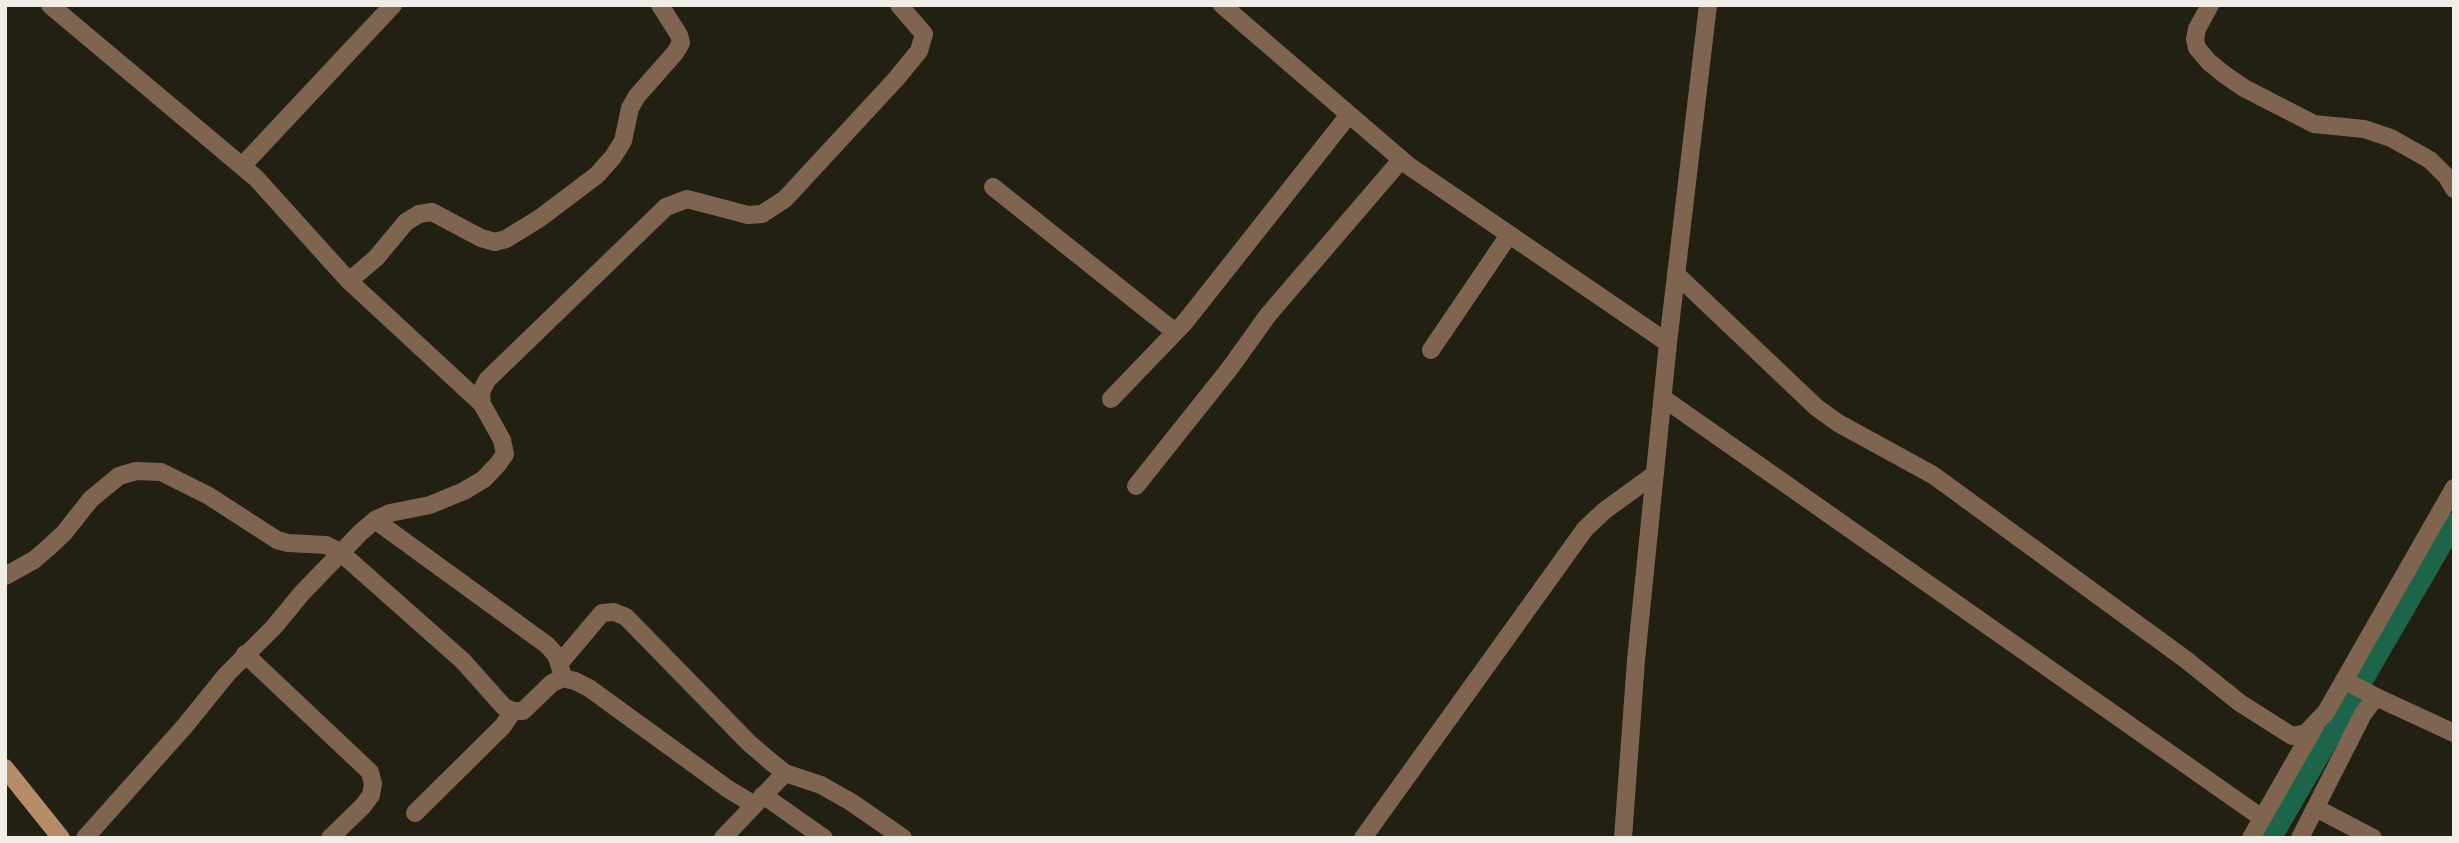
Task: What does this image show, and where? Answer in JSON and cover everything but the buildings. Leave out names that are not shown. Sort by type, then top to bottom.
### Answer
[{"type":"street","points":[[50,5],[243,165],[349,281],[482,404],[502,440],[505,454],[484,480],[464,491],[430,505],[390,513],[375,520],[340,552],[274,627],[206,697],[184,727],[85,838]]},
{"type":"street","points":[[243,165],[393,5]]},
{"type":"street","points":[[349,281],[376,258],[406,222],[419,214],[432,212],[481,238],[495,242],[506,239],[540,218],[597,175],[623,141],[628,117],[637,96],[681,44],[679,35],[660,5]]},
{"type":"street","points":[[482,404],[481,392],[487,380],[666,207],[687,199],[748,215],[762,214],[785,199],[919,51],[924,34],[899,5]]},
{"type":"street","points":[[1222,5],[1401,160],[1668,343]]},
{"type":"street","points":[[1623,838],[1636,660],[1668,343],[1708,5]]},
{"type":"street","points":[[2210,5],[2197,29],[2195,39],[2197,48],[2225,75],[2244,88],[2314,124],[2364,129],[2391,138],[2430,160],[2447,177],[2454,189]]},
{"type":"street","points":[[1111,399],[1185,322],[1348,116]]},
{"type":"street","points":[[1136,486],[1230,368],[1268,315],[1401,160]]},
{"type":"street","points":[[993,187],[1175,332]]},
{"type":"street","points":[[1431,349],[1509,235]]},
{"type":"street","points":[[1676,274],[1816,407],[1838,423],[1933,475],[2278,730],[2292,736],[2306,733],[2315,726]]},
{"type":"street","points":[[1663,398],[2262,818]]},
{"type":"street","points":[[5,576],[34,560],[48,548],[107,485],[119,476],[143,470],[161,472],[188,483],[277,540],[295,544],[326,545],[340,552],[463,661],[504,707],[513,711],[523,711],[552,683],[602,613],[614,612],[626,617],[749,743],[785,773],[821,785],[903,838]]},
{"type":"street","points":[[1363,838],[1585,530],[1614,503],[1655,474]]},
{"type":"street","points":[[2251,838],[2454,488]]},
{"type":"street","points":[[375,520],[534,634],[556,655],[561,671],[589,688],[728,789],[758,800],[824,838]]},
{"type":"street","points":[[246,654],[370,772],[373,784],[371,794],[363,806],[330,838]]},
{"type":"street","points":[[2344,680],[2454,733]]},
{"type":"street","points":[[2300,838],[2363,714],[2376,697]]},
{"type":"street","points":[[415,813],[503,726],[513,711]]},
{"type":"street","points":[[5,768],[61,838]]},
{"type":"street","points":[[723,838],[785,773]]},
{"type":"street","points":[[2316,808],[2373,838]]},
{"type":"waterway","points":[[2271,838],[2454,523]]}]
